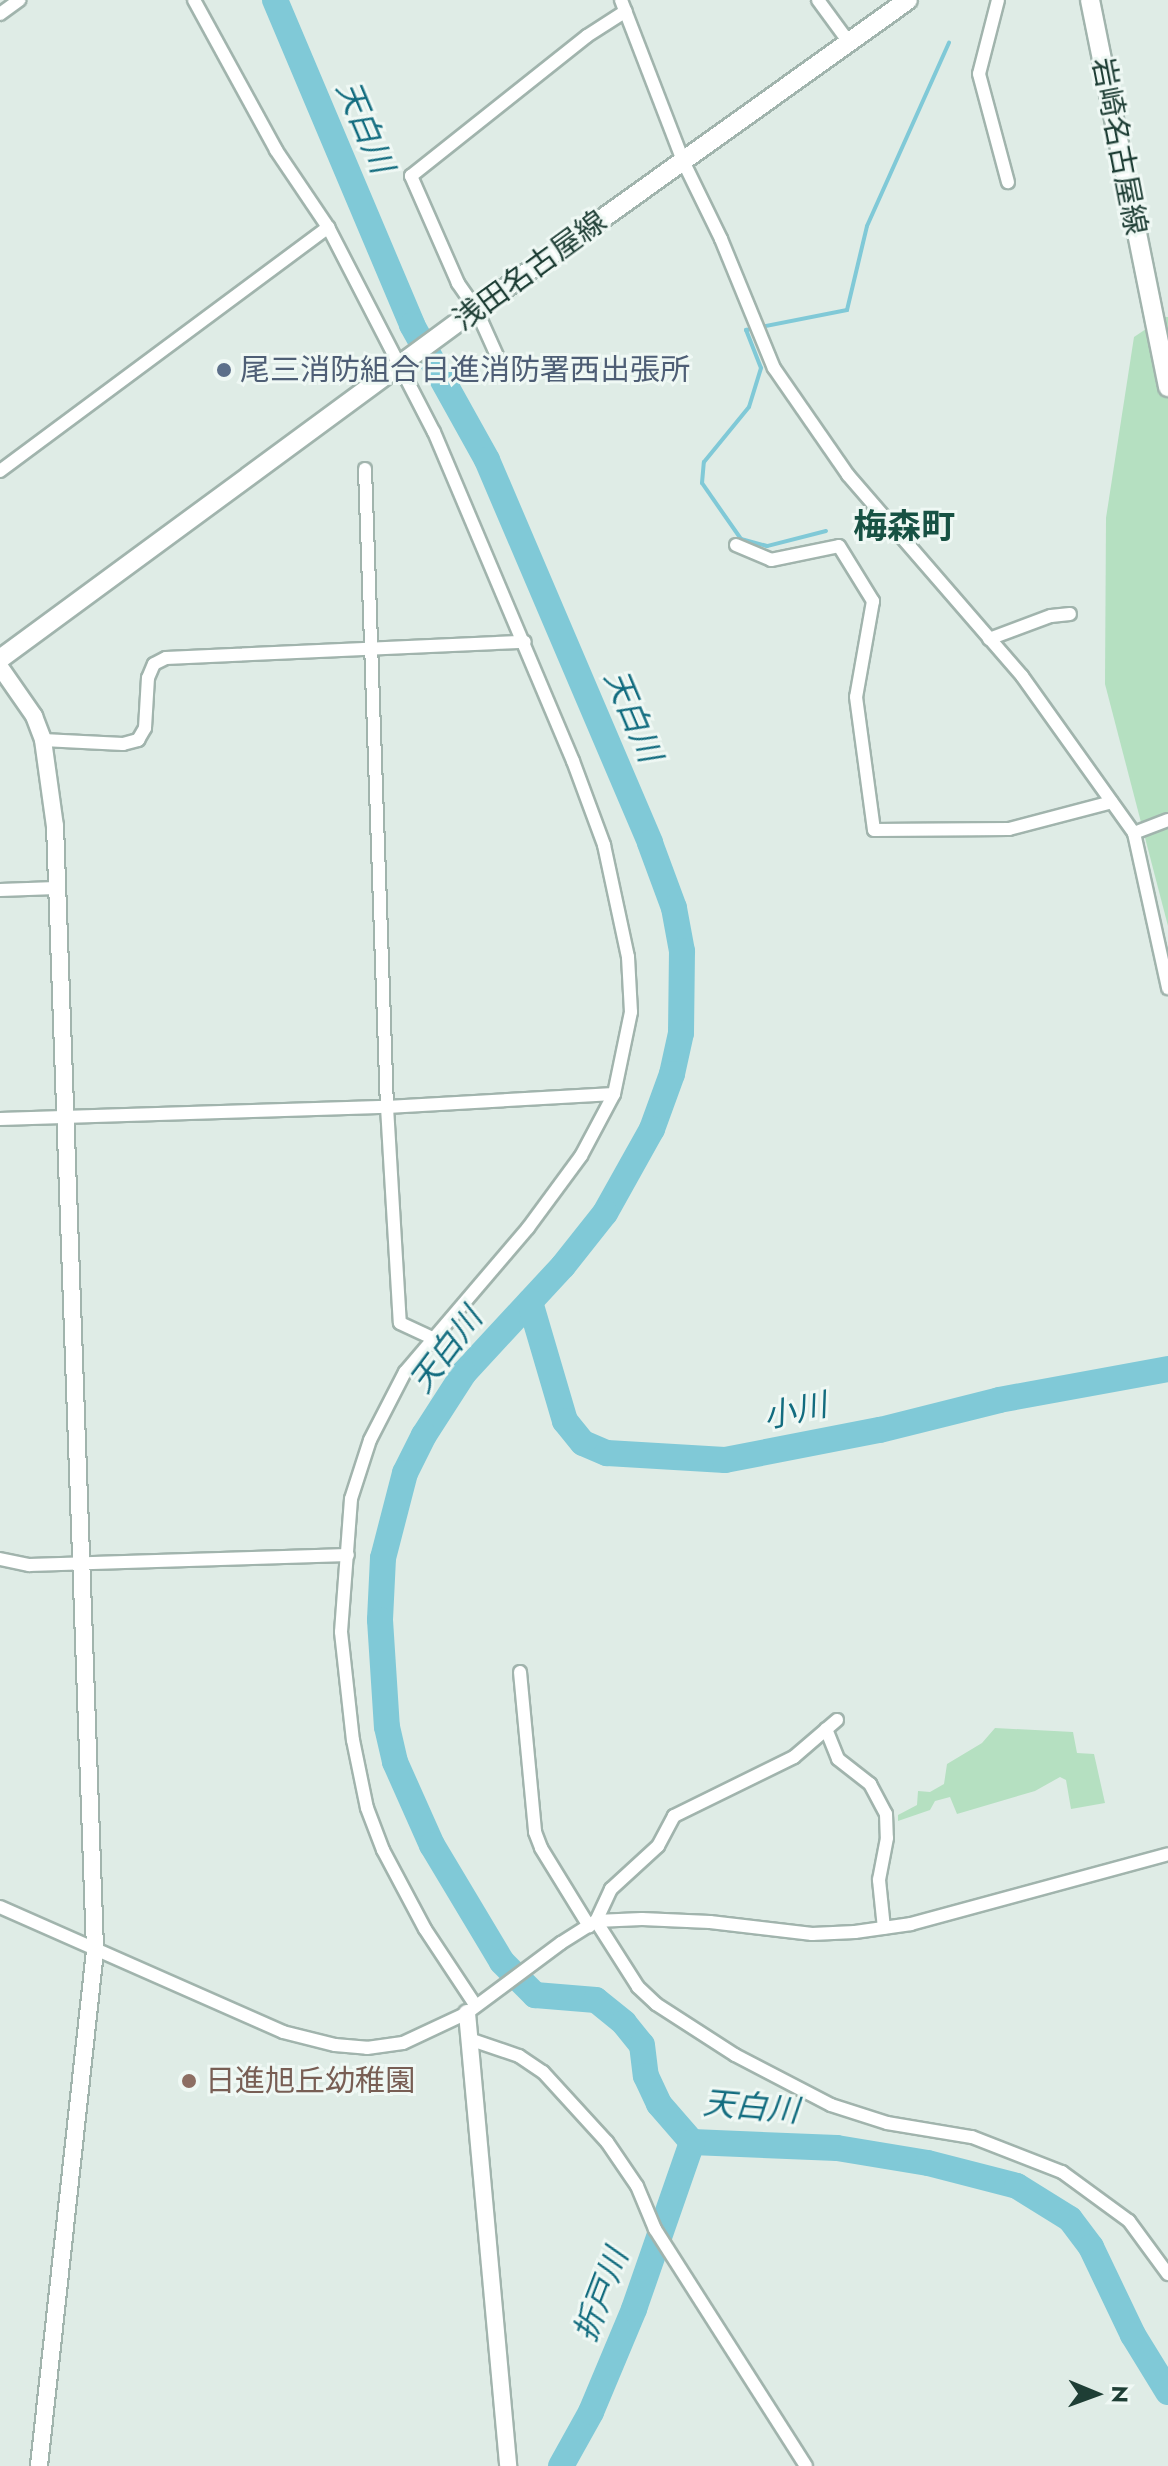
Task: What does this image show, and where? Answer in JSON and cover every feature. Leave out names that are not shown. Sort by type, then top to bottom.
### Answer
[{"type":"main road","name":"浅田名古屋線","points":[[0,659],[476,309],[908,0]]},
{"type":"main road","name":"岩崎名古屋線","points":[[1090,0],[1168,387]]},
{"type":"street","points":[[0,14],[19,0]]},
{"type":"street","points":[[194,0],[276,150],[328,227],[434,432],[525,642],[604,845],[628,957],[631,1012],[614,1094],[581,1156],[528,1228],[405,1372],[370,1440],[351,1499],[341,1632],[343,1672],[367,1808],[383,1850],[471,2010],[508,2466]]},
{"type":"street","points":[[818,0],[848,41]]},
{"type":"street","points":[[998,0],[979,74],[1008,182]]},
{"type":"street","points":[[498,358],[476,309],[458,283],[411,176],[624,6],[683,161],[774,368],[848,475],[1022,676],[1134,833],[1168,988]]},
{"type":"street","points":[[0,471],[328,227]]},
{"type":"street","points":[[365,469],[387,1107],[400,1323],[432,1338]]},
{"type":"street","points":[[736,545],[771,560],[839,546],[873,601],[856,697],[874,830],[1009,829],[1112,802]]},
{"type":"street","points":[[989,639],[1051,616],[1070,614]]},
{"type":"street","points":[[43,740],[123,744],[138,740],[145,728],[148,678],[154,664],[166,658],[525,642]]},
{"type":"street","points":[[0,667],[34,716],[43,740],[55,826],[95,1951],[39,2466]]},
{"type":"street","points":[[1134,833],[1168,820]]},
{"type":"street","points":[[0,890],[56,888]]},
{"type":"street","points":[[0,1119],[387,1107],[614,1094]]},
{"type":"street","points":[[0,1559],[29,1565],[348,1555]]},
{"type":"street","points":[[520,1672],[535,1832],[541,1848],[647,1996],[735,2055],[845,2110],[887,2123],[972,2137],[1062,2172],[1129,2221],[1168,2274]]},
{"type":"street","points":[[0,1907],[283,2032],[348,2047],[403,2043],[471,2010],[593,1923],[611,1889],[658,1846],[674,1816],[794,1757],[837,1720]]},
{"type":"street","points":[[826,1729],[838,1759],[870,1784],[886,1814],[887,1838],[879,1880],[884,1928]]},
{"type":"street","points":[[593,1923],[710,1922],[812,1934],[884,1928],[911,1924],[1168,1854]]},
{"type":"street","points":[[472,2040],[519,2056],[543,2072],[607,2142],[637,2186],[655,2229],[806,2466]]},
{"type":"green space","points":[[1168,317],[1168,926],[1105,684],[1106,518],[1134,337]]},
{"type":"green space","points":[[995,1728],[1073,1732],[1077,1753],[1094,1754],[1105,1803],[1071,1809],[1066,1780],[1060,1777],[1035,1791],[957,1814],[950,1797],[935,1801],[930,1810],[898,1821],[898,1815],[917,1805],[918,1791],[930,1792],[944,1784],[947,1764],[982,1743]]},
{"type":"waterway","name":"天白川","points":[[275,0],[412,325],[487,460],[650,843],[674,908],[682,951],[681,1033],[672,1074],[652,1129],[605,1213],[563,1266],[464,1373],[424,1435],[405,1473],[383,1558],[380,1620],[387,1727],[395,1762],[432,1845],[502,1962],[535,1995],[596,2000],[624,2023],[642,2045],[646,2076],[659,2104],[692,2142],[837,2148],[928,2163],[1017,2186],[1070,2219],[1091,2247],[1133,2335],[1168,2392]]},
{"type":"waterway","points":[[826,531],[767,546],[741,539],[702,483],[704,462],[749,407],[761,368],[746,330],[847,310],[867,226],[949,43]]},
{"type":"waterway","name":"小川","points":[[530,1302],[565,1421],[583,1443],[607,1453],[725,1460],[880,1430],[999,1400],[1168,1369]]},
{"type":"waterway","name":"折戸川","points":[[561,2466],[591,2412],[634,2309],[692,2142]]},
{"type":"place","name":"尾三消防組合日進消防署西出張所","points":[[224,370]]},
{"type":"place","name":"日進旭丘幼稚園","points":[[189,2081]]},
{"type":"district","name":"梅森町","points":[[904,527]]}]
